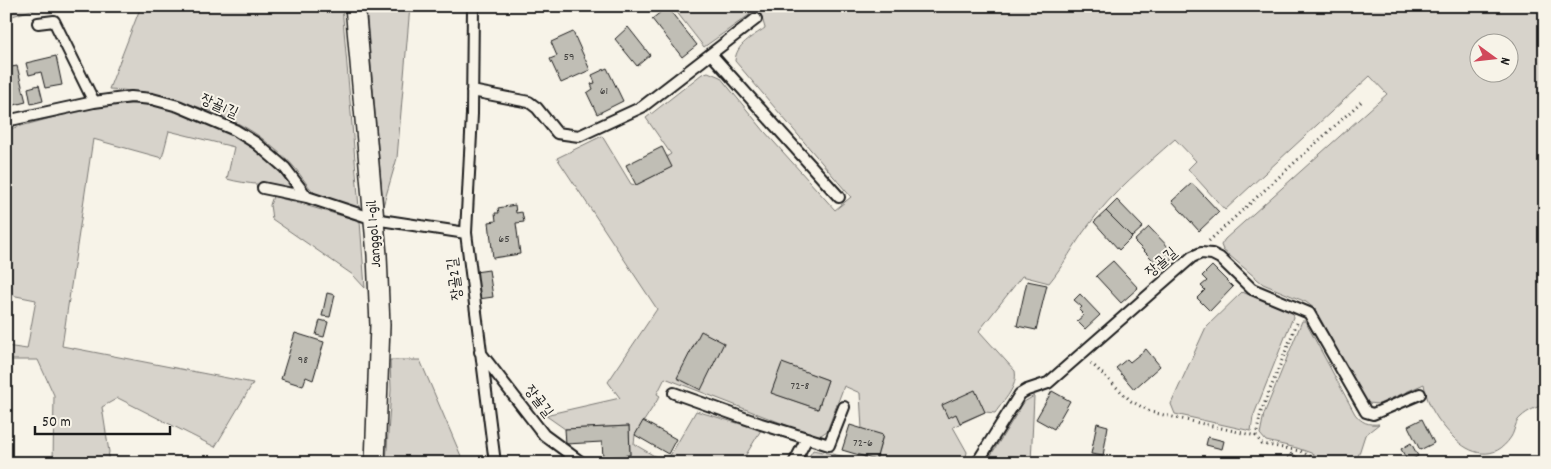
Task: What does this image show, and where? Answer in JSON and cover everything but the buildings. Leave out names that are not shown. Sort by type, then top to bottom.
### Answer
[{"type":"street","name":"Janggol 1-gil","points":[[355,6],[374,219],[380,324],[375,463]]},
{"type":"lane","name":"장골2길","points":[[473,6],[472,91],[466,233],[494,463]]},
{"type":"lane","points":[[472,91],[534,104],[556,133],[579,136],[642,106],[756,19]]},
{"type":"lane","points":[[38,23],[54,21],[94,102]]},
{"type":"lane","points":[[711,54],[839,197]]},
{"type":"lane","name":"장골1길","points":[[6,121],[94,102],[131,97],[152,98],[178,106],[235,130],[273,156],[285,168],[307,198]]},
{"type":"lane","points":[[263,188],[307,198],[374,219],[466,233]]},
{"type":"lane","name":"장골길","points":[[977,463],[1020,394],[1026,390],[1048,383],[1192,257],[1201,253],[1212,254],[1220,258],[1252,289],[1302,308]]},
{"type":"lane","points":[[1302,308],[1309,313],[1366,412],[1373,414],[1420,394]]},
{"type":"lane","name":"장골길","points":[[479,351],[544,435],[582,463]]},
{"type":"lane","points":[[674,393],[829,445],[844,407]]},
{"type":"lane","points":[[794,463],[808,438]]},
{"type":"path","points":[[1192,257],[1362,101]]},
{"type":"path","points":[[1256,436],[1261,412],[1302,308]]},
{"type":"path","points":[[1082,354],[1131,400],[1151,412],[1256,436],[1262,444],[1300,451],[1322,463]]},
{"type":"shaded area","points":[[6,6],[44,6],[6,18]]},
{"type":"shaded area","points":[[141,6],[342,6],[359,208],[319,196],[291,163],[263,139],[230,120],[211,111],[168,98],[109,89]]},
{"type":"shaded area","points":[[366,6],[410,6],[397,158],[383,206]]},
{"type":"shaded area","points":[[672,6],[1545,6],[1545,404],[1529,411],[1519,419],[1505,445],[1490,453],[1482,453],[1467,448],[1453,437],[1438,419],[1425,392],[1424,384],[1379,404],[1368,403],[1361,395],[1315,309],[1306,302],[1263,284],[1223,250],[1221,245],[1225,239],[1387,94],[1370,76],[1225,210],[1188,169],[1196,161],[1175,139],[1129,180],[1097,214],[1049,283],[1022,276],[979,331],[1015,371],[1015,377],[1010,393],[995,413],[985,412],[953,427],[967,452],[965,463],[805,463],[813,450],[864,461],[865,457],[876,460],[883,436],[862,429],[860,393],[844,386],[827,431],[821,435],[812,435],[665,378],[657,394],[660,396],[635,435],[634,444],[663,461],[667,461],[696,411],[761,430],[741,463],[593,463],[593,459],[630,455],[629,426],[565,429],[545,415],[620,398],[608,382],[657,309],[557,158],[602,136],[631,184],[636,185],[671,167],[666,157],[671,154],[646,118],[702,74],[708,72],[720,77],[765,132],[835,210],[851,197],[735,61],[738,50],[742,45],[765,28],[759,8],[704,47]],"holes":[[[782,364],[828,380],[818,409],[772,393]]]},
{"type":"shaded area","points":[[124,104],[149,105],[174,110],[223,131],[240,140],[271,163],[283,175],[291,189],[227,179],[234,147],[169,131],[162,158],[93,139],[62,346],[253,383],[215,447],[118,398],[102,407],[109,452],[107,463],[53,463],[54,395],[38,360],[6,360],[6,346],[27,349],[36,300],[6,294],[6,130],[85,109]]},
{"type":"shaded area","points":[[273,196],[360,221],[365,288],[353,275],[272,219],[270,205]]},
{"type":"shaded area","points":[[1242,292],[1295,312],[1253,417],[1251,431],[1175,414],[1171,404],[1206,327]]},
{"type":"shaded area","points":[[1302,321],[1305,321],[1355,414],[1366,423],[1379,424],[1365,435],[1356,463],[1327,463],[1311,453],[1266,441],[1260,434],[1264,414]]},
{"type":"shaded area","points":[[390,360],[420,360],[464,463],[386,463],[391,390]]},
{"type":"shaded area","points":[[1034,396],[1031,463],[986,463],[1024,402]]}]
